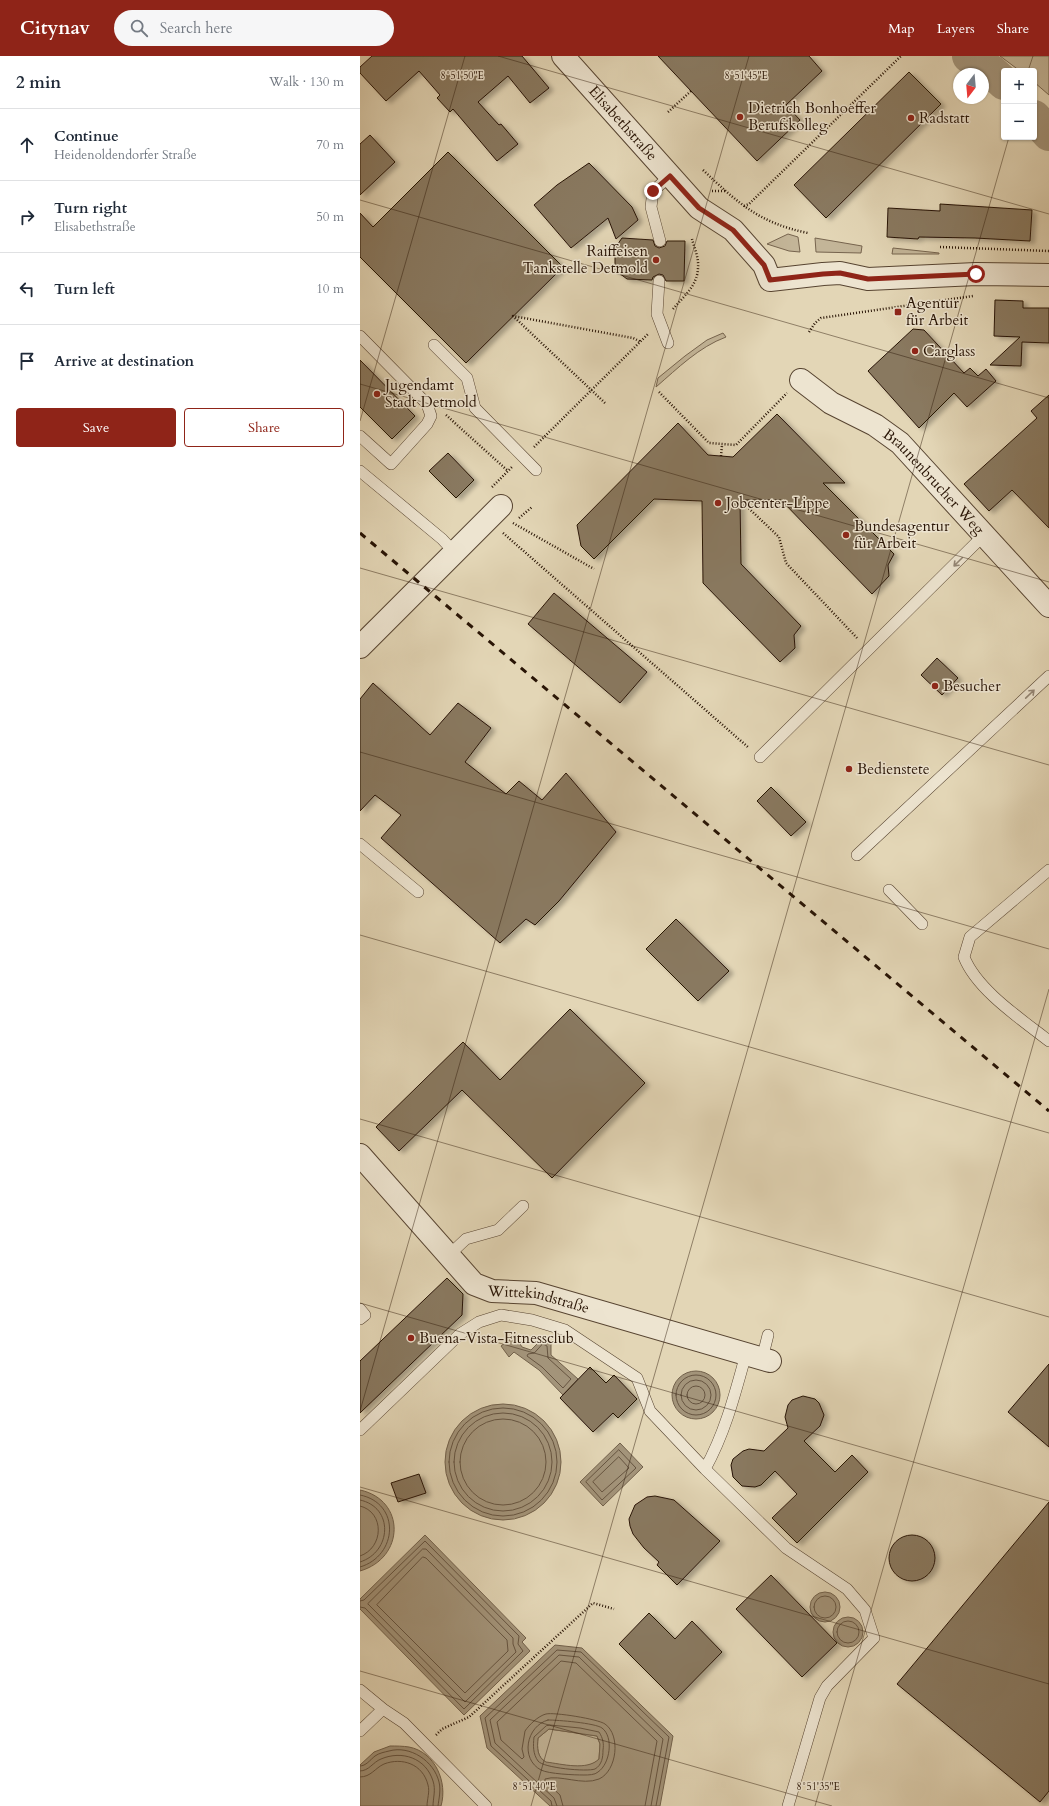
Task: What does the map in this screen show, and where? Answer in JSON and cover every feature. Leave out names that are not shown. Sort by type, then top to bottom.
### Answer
[{"type":"street","name":"Elisabethstraße","points":[[563,56],[670,176],[711,219],[733,230],[764,265],[770,280],[840,273],[868,279],[976,274],[1049,275]]},
{"type":"street","name":"Braunenbrucher Weg","points":[[795,386],[875,425],[900,443],[1048,604]]},
{"type":"street","points":[[360,647],[455,553],[507,514]]},
{"type":"street","name":"Wittekindstraße","points":[[360,1155],[474,1284],[492,1291],[536,1293],[759,1358]]},
{"type":"lane","points":[[660,241],[651,207],[653,191],[670,176]]},
{"type":"lane","points":[[659,281],[658,314],[668,343]]},
{"type":"lane","points":[[360,336],[427,404],[431,416],[427,424],[391,464],[360,436]]},
{"type":"lane","points":[[434,345],[467,378],[475,408],[536,470]]},
{"type":"lane","points":[[360,471],[442,539],[455,553]]},
{"type":"lane","points":[[760,757],[985,534]]},
{"type":"lane","points":[[857,855],[1049,676]]},
{"type":"lane","points":[[360,844],[418,892]]},
{"type":"lane","points":[[1049,870],[970,937],[964,957],[968,967],[986,989],[1020,1019],[1049,1041]]},
{"type":"lane","points":[[889,890],[922,924]]},
{"type":"lane","points":[[449,1255],[466,1239],[498,1230],[523,1206]]},
{"type":"lane","points":[[360,1309],[365,1315],[360,1319]]},
{"type":"lane","points":[[360,1430],[460,1334],[479,1322],[501,1315],[532,1320],[565,1330],[637,1378],[650,1411],[705,1469],[786,1548],[847,1589],[865,1610],[874,1638],[827,1686],[820,1698],[788,1806]]},
{"type":"lane","points":[[705,1469],[714,1452],[733,1404],[759,1358],[768,1335]]},
{"type":"lane","points":[[360,1690],[383,1709],[404,1723],[486,1806]]},
{"type":"lane","points":[[360,1731],[383,1709]]},
{"type":"path","points":[[744,206],[749,204],[901,56]]},
{"type":"path","points":[[668,112],[691,91]]},
{"type":"path","points":[[703,170],[744,206],[774,224],[808,233]]},
{"type":"path","points":[[692,239],[699,266]]},
{"type":"path","points":[[940,247],[1049,251]]},
{"type":"path","points":[[809,332],[815,323],[821,318],[976,296]]},
{"type":"path","points":[[605,403],[513,316],[633,338],[641,342]]},
{"type":"path","points":[[659,392],[709,443],[736,445],[795,386]]},
{"type":"path","points":[[427,404],[440,409],[508,471]]},
{"type":"path","points":[[721,456],[722,444]]},
{"type":"path","points":[[740,500],[779,537],[786,563],[869,650]]},
{"type":"path","points":[[507,514],[594,569]]},
{"type":"path","points":[[501,532],[760,757]]},
{"type":"path","points":[[426,1745],[442,1729],[469,1717],[593,1603],[614,1609]]},
{"type":"shaded area","points":[[1000,56],[1049,56],[1049,95],[1037,85],[1037,68],[1016,68]]},
{"type":"shaded area","points":[[788,234],[798,237],[800,252],[789,251],[767,244]]},
{"type":"shaded area","points":[[815,238],[862,246],[861,253],[816,252]]},
{"type":"shaded area","points":[[893,248],[939,253],[939,254],[892,254]]},
{"type":"shaded area","points":[[723,333],[726,337],[698,352],[656,387],[658,378],[685,356],[707,340]]},
{"type":"shaded area","points":[[549,1729],[597,1736],[600,1744],[599,1759],[594,1763],[581,1766],[546,1763],[543,1761],[538,1752],[538,1738]]},
{"type":"water","points":[[515,1336],[522,1347],[531,1350],[543,1338],[551,1344],[551,1355],[578,1379],[563,1395],[539,1370],[514,1352],[509,1357],[501,1346]]},
{"type":"water","points":[[691,1371],[701,1371],[713,1378],[720,1390],[720,1400],[713,1412],[701,1419],[691,1419],[683,1415],[676,1408],[672,1400],[672,1390],[676,1382],[683,1375]]},
{"type":"water","points":[[503,1404],[525,1408],[535,1413],[544,1421],[552,1430],[557,1440],[561,1462],[557,1484],[552,1494],[544,1503],[535,1511],[525,1516],[503,1520],[481,1516],[471,1511],[462,1503],[454,1494],[449,1484],[445,1462],[449,1440],[454,1430],[462,1421],[471,1413],[481,1408]]},
{"type":"water","points":[[620,1443],[643,1467],[603,1506],[580,1482]]},
{"type":"water","points":[[360,1490],[375,1496],[386,1505],[392,1517],[394,1529],[392,1542],[385,1554],[375,1564],[360,1571]]},
{"type":"water","points":[[425,1535],[526,1638],[522,1642],[530,1651],[464,1715],[360,1609],[360,1599]]},
{"type":"water","points":[[825,1592],[831,1593],[839,1601],[839,1613],[831,1621],[825,1622],[819,1621],[811,1613],[810,1607],[811,1601],[819,1593]]},
{"type":"water","points":[[848,1617],[859,1621],[863,1632],[859,1643],[848,1647],[837,1643],[833,1632],[837,1621]]},
{"type":"water","points":[[555,1645],[582,1648],[673,1736],[660,1806],[550,1806],[487,1748],[480,1716]],"holes":[[[549,1729],[597,1736],[600,1744],[599,1759],[588,1765],[574,1766],[546,1762],[541,1758],[538,1752],[538,1738]]]},
{"type":"water","points":[[390,1746],[409,1747],[418,1750],[426,1755],[432,1762],[441,1778],[443,1787],[441,1806],[360,1806],[360,1765],[374,1752]]},
{"type":"building","points":[[372,56],[522,56],[549,88],[530,103],[508,76],[478,102],[499,125],[501,124],[518,144],[497,161],[453,109],[450,112],[437,98],[440,95],[419,71],[386,101],[360,73],[360,67]]},
{"type":"building","points":[[658,56],[809,56],[822,71],[786,105],[800,120],[757,161]]},
{"type":"building","points":[[909,72],[941,104],[826,218],[794,185]]},
{"type":"building","points":[[370,135],[395,162],[360,195],[360,144]]},
{"type":"building","points":[[448,152],[563,267],[466,363],[360,257],[360,213],[373,227]]},
{"type":"building","points":[[589,163],[632,207],[638,220],[616,239],[608,218],[571,248],[534,205],[557,185]]},
{"type":"building","points":[[940,204],[1032,210],[1030,241],[975,238],[919,237],[918,239],[887,237],[888,208],[940,211]]},
{"type":"building","points":[[622,238],[653,240],[655,246],[659,248],[665,246],[667,241],[685,241],[684,281],[666,281],[663,275],[659,274],[653,277],[652,280],[627,279],[615,270],[615,248]]},
{"type":"building","points":[[995,300],[1023,301],[1023,308],[1049,308],[1049,343],[1022,342],[1021,366],[990,365],[1020,337],[994,336]]},
{"type":"building","points":[[913,329],[924,330],[964,373],[970,368],[978,376],[986,369],[996,381],[967,407],[954,393],[919,428],[868,371]]},
{"type":"building","name":"Jugendamt Stadt Detmold","points":[[360,360],[415,416],[392,439],[360,407]]},
{"type":"building","points":[[1049,395],[1049,528],[1012,490],[989,511],[964,484],[1037,418],[1031,411]]},
{"type":"building","name":"Bundesagentur für Arbeit","points":[[777,414],[845,483],[823,483],[894,554],[888,565],[889,576],[872,594],[781,500],[740,500],[741,564],[801,626],[794,635],[795,648],[780,662],[703,583],[702,501],[654,499],[594,559],[581,546],[577,525],[678,423],[708,455],[733,457]]},
{"type":"building","points":[[448,453],[474,480],[456,498],[429,471]]},
{"type":"building","points":[[554,593],[647,672],[620,703],[528,624]]},
{"type":"building","points":[[937,658],[958,678],[942,695],[921,675]]},
{"type":"building","points":[[373,683],[430,735],[458,703],[491,728],[465,762],[506,794],[519,781],[542,800],[566,773],[616,832],[559,901],[535,925],[526,919],[500,943],[381,838],[401,815],[375,795],[360,811],[360,699]]},
{"type":"building","points":[[771,787],[806,822],[791,836],[757,801]]},
{"type":"building","points":[[676,919],[729,971],[698,1001],[646,949]]},
{"type":"building","points":[[570,1009],[645,1083],[552,1178],[462,1090],[399,1151],[376,1127],[463,1042],[500,1080]]},
{"type":"building","name":"Buena-Vista-Fitnessclub","points":[[447,1278],[463,1294],[462,1315],[360,1413],[360,1361]]},
{"type":"building","points":[[1049,1364],[1049,1447],[1008,1412]]},
{"type":"building","points":[[590,1367],[606,1383],[614,1375],[637,1399],[618,1418],[613,1413],[593,1432],[560,1398]]},
{"type":"building","points":[[803,1396],[815,1399],[819,1403],[824,1415],[820,1426],[804,1441],[835,1472],[852,1455],[868,1472],[797,1543],[772,1518],[797,1494],[775,1471],[761,1485],[755,1487],[742,1486],[733,1477],[731,1465],[733,1459],[743,1451],[749,1449],[764,1451],[788,1428],[785,1417],[788,1405],[792,1400]]},
{"type":"building","points":[[419,1474],[426,1493],[398,1502],[391,1483]]},
{"type":"building","points":[[655,1496],[674,1500],[720,1541],[677,1585],[657,1565],[659,1562],[644,1548],[633,1534],[630,1526],[629,1519],[635,1505],[647,1497]]},
{"type":"building","points":[[1049,1502],[1049,1791],[1040,1802],[897,1684]]},
{"type":"building","points":[[907,1535],[917,1535],[925,1539],[931,1545],[935,1553],[935,1563],[931,1571],[925,1577],[917,1581],[907,1581],[899,1577],[893,1571],[889,1563],[889,1553],[893,1545],[899,1539]]},
{"type":"building","points":[[771,1575],[837,1643],[802,1677],[736,1609]]},
{"type":"building","points":[[649,1613],[675,1639],[692,1621],[722,1652],[675,1700],[619,1644]]},
{"type":"waterway","points":[[969,56],[1001,80]]},
{"type":"waterway","points":[[1037,120],[1049,134]]},
{"type":"railway","points":[[360,533],[1049,1111]]},
{"type":"place","name":"Dietrich Bonhoeffer Berufskolleg","points":[[740,117]]},
{"type":"place","name":"Radstatt","points":[[911,118]]},
{"type":"place","name":"Raiffeisen Tankstelle Detmold","points":[[656,260]]},
{"type":"place","name":"Agentur für Arbeit","points":[[898,312]]},
{"type":"place","name":"Carglass","points":[[915,351]]},
{"type":"place","name":"Jugendamt Stadt Detmold","points":[[377,394]]},
{"type":"place","name":"Jobcenter-Lippe","points":[[718,503]]},
{"type":"place","name":"Bundesagentur für Arbeit","points":[[846,535]]},
{"type":"place","name":"Besucher","points":[[935,686]]},
{"type":"place","name":"Bedienstete","points":[[849,769]]},
{"type":"place","name":"Buena-Vista-Fitnessclub","points":[[411,1338]]},
{"type":"route","points":[[653,191],[670,176],[699,208],[733,230],[764,265],[770,280],[813,274],[840,273],[868,279],[976,274]]}]
